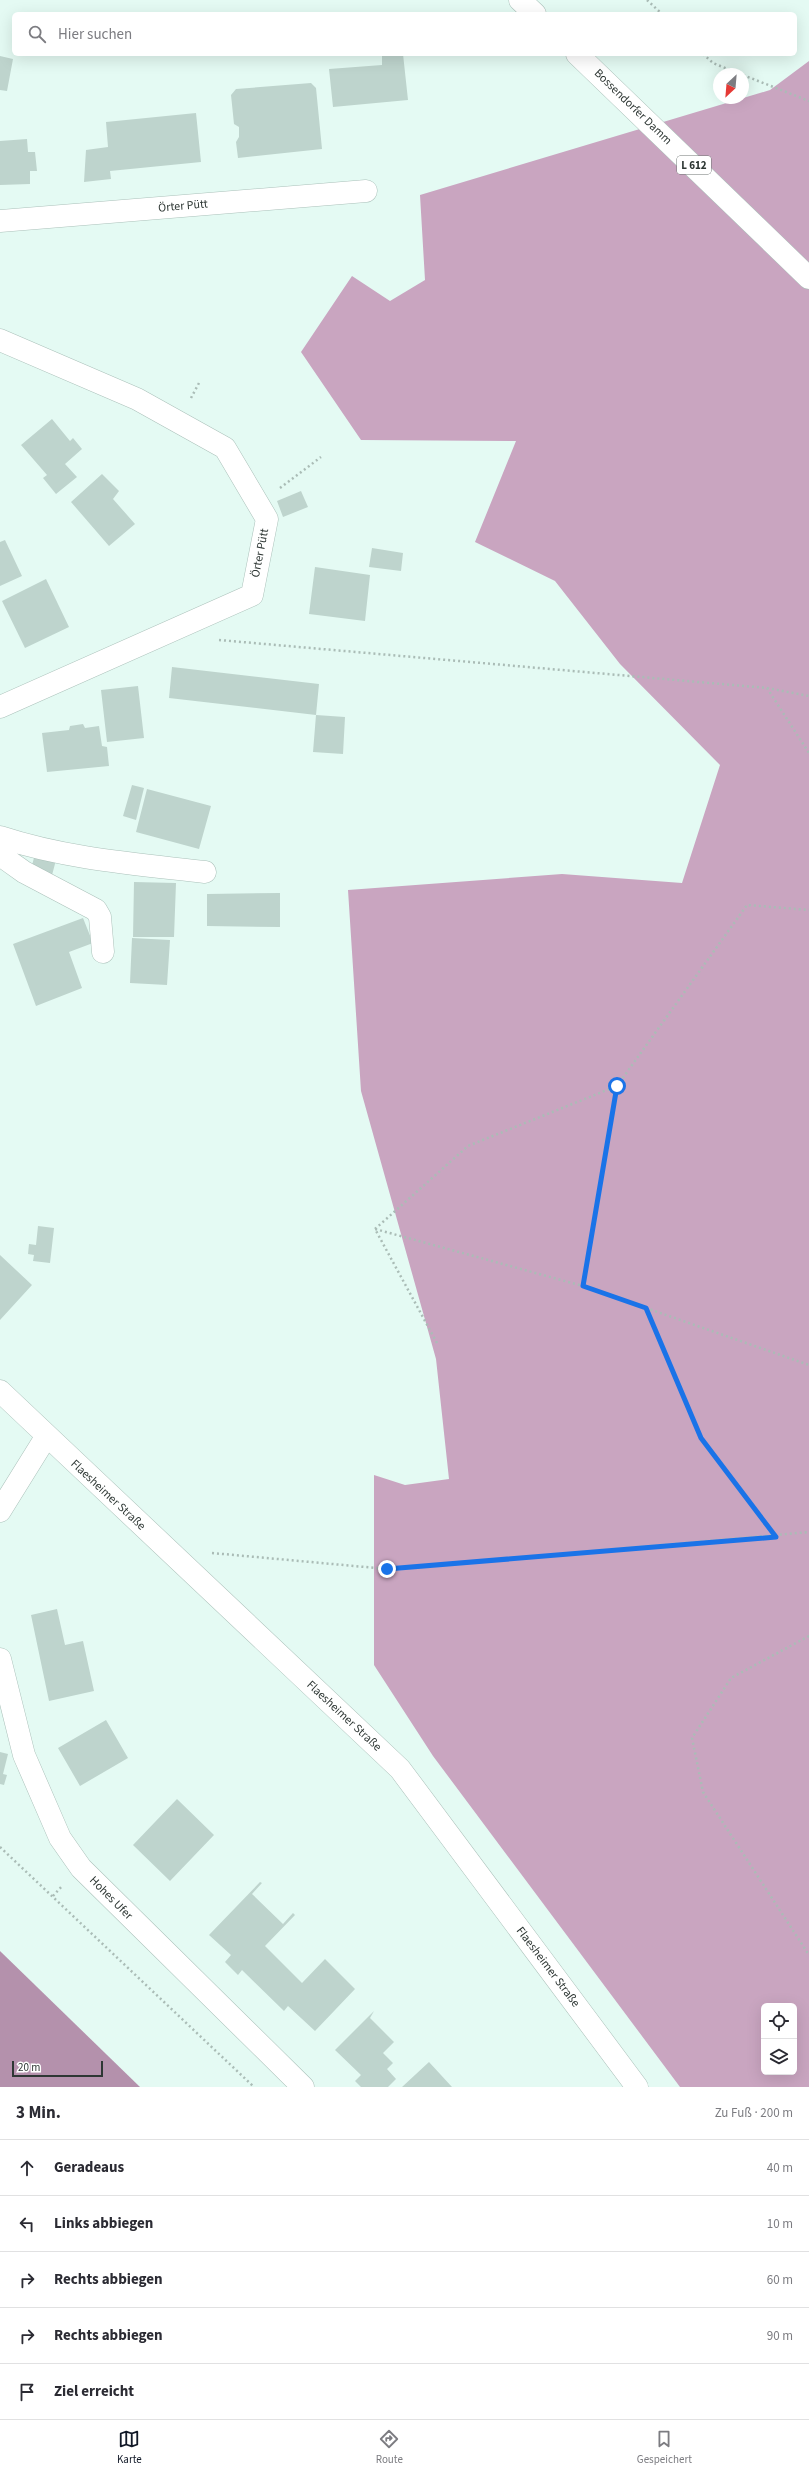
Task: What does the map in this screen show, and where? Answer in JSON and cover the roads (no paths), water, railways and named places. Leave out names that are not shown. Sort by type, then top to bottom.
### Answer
[{"type":"main road","points":[[520,0],[533,12]]},
{"type":"main road","name":"Bossendorfer Damm","points":[[579,56],[809,278]]},
{"type":"main road","name":"Örter Pütt","points":[[0,221],[366,191]]},
{"type":"main road","name":"Örter Pütt","points":[[0,340],[138,399],[225,448],[267,519],[252,595],[0,707]]},
{"type":"main road","points":[[0,837],[50,851],[89,859],[205,872]]},
{"type":"main road","points":[[0,855],[24,872],[96,910],[100,917],[103,952]]},
{"type":"main road","name":"Flaesheimer Straße","points":[[0,1391],[46,1437],[400,1768],[637,2087]]},
{"type":"main road","points":[[0,1511],[46,1437]]},
{"type":"main road","name":"Hohes Ufer","points":[[0,1659],[24,1756],[60,1838],[81,1868],[303,2087]]}]
